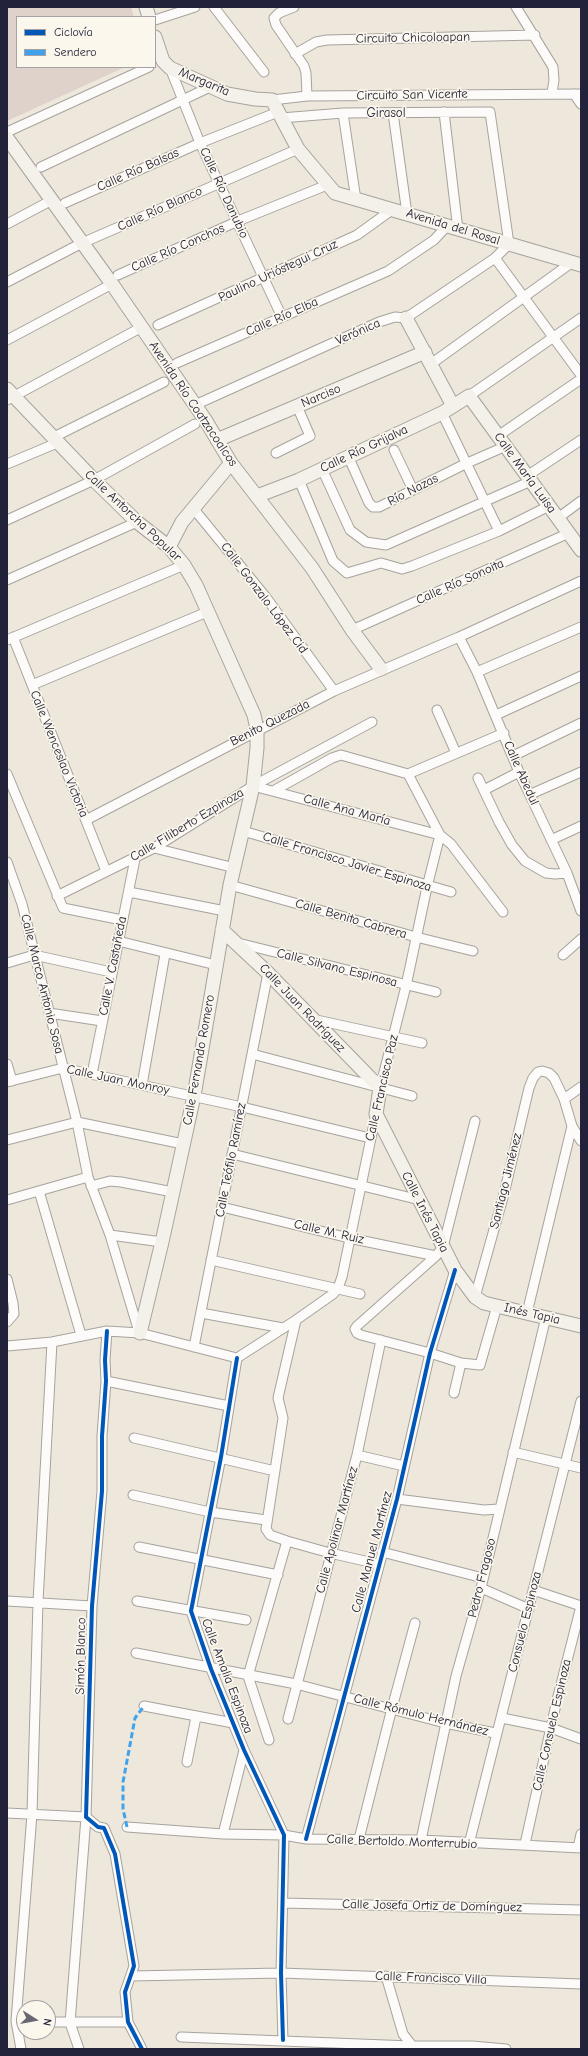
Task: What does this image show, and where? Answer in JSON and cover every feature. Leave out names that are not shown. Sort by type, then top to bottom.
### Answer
[{"type":"main road","points":[[156,40],[163,64]]},
{"type":"main road","name":"Margarita","points":[[163,64],[210,87],[241,96],[277,110]]},
{"type":"main road","name":"Avenida del Rosal","points":[[277,110],[298,149],[335,193],[393,209],[452,229],[576,264]]},
{"type":"main road","name":"Avenida Río Coatzacoalcos","points":[[7,138],[52,200],[115,280],[142,327],[218,440],[231,463],[312,568],[352,630],[380,669]]},
{"type":"main road","points":[[406,318],[453,406]]},
{"type":"main road","name":"Narciso","points":[[218,440],[425,352]]},
{"type":"main road","name":"Calle Antorcha Popular","points":[[9,395],[137,522],[168,547],[184,565],[196,584],[254,716],[257,729],[257,748],[253,786]]},
{"type":"main road","name":"Calle Río Grijalva","points":[[257,496],[299,480],[442,413],[469,396]]},
{"type":"main road","name":"Calle María Luisa","points":[[469,396],[581,550]]},
{"type":"main road","points":[[168,547],[182,522],[231,463]]},
{"type":"main road","name":"Calle Fernando Romero","points":[[140,1333],[162,1242],[194,1096],[225,911],[253,786]]},
{"type":"main road","name":"Calle Juan Rodríguez","points":[[222,930],[268,972],[311,1019],[380,1088]]},
{"type":"main road","name":"Calle Francisco Paz","points":[[376,1114],[380,1088]]},
{"type":"main road","name":"Calle Inés Tapia","points":[[376,1114],[420,1200],[440,1251],[480,1300]]},
{"type":"main road","name":"Inés Tapia","points":[[480,1300],[497,1306],[581,1326]]},
{"type":"street","points":[[156,20],[195,7]]},
{"type":"street","points":[[214,7],[264,72]]},
{"type":"street","points":[[294,7],[279,13],[274,18],[276,25],[306,73],[307,96]]},
{"type":"street","points":[[516,7],[553,67],[554,80],[552,93]]},
{"type":"street","name":"Circuito Chicoloapan","points":[[295,54],[316,42],[327,40],[535,36]]},
{"type":"street","name":"Calle Río Danubio","points":[[163,64],[184,101],[200,143],[282,317]]},
{"type":"street","points":[[7,132],[147,68]]},
{"type":"street","points":[[41,167],[184,101],[210,87]]},
{"type":"street","points":[[578,94],[581,104]]},
{"type":"street","name":"Circuito San Vicente","points":[[277,110],[307,96],[578,94]]},
{"type":"street","name":"Girasol","points":[[277,110],[343,113],[490,112],[509,244]]},
{"type":"street","name":"Calle Río Balsas","points":[[65,203],[277,110]]},
{"type":"street","points":[[444,112],[452,229]]},
{"type":"street","points":[[343,113],[356,200]]},
{"type":"street","points":[[393,113],[407,214]]},
{"type":"street","name":"Calle Río Blanco","points":[[7,282],[86,242],[298,149]]},
{"type":"street","name":"Calle Río Conchos","points":[[7,340],[115,280],[238,221],[327,185]]},
{"type":"street","points":[[7,224],[52,200]]},
{"type":"street","name":"Paulino Urióstegui Cruz","points":[[158,325],[357,235],[393,209]]},
{"type":"street","name":"Calle Río Elba","points":[[177,363],[388,271],[452,229]]},
{"type":"street","name":"Verónica","points":[[195,405],[379,322],[395,317],[406,318],[495,258],[509,244]]},
{"type":"street","points":[[495,258],[581,376]]},
{"type":"street","points":[[431,364],[524,297],[576,264]]},
{"type":"street","points":[[469,396],[581,318]]},
{"type":"street","points":[[9,395],[142,327]]},
{"type":"street","name":"Río Nazas","points":[[348,456],[373,508],[379,507],[465,464],[502,441],[581,379]]},
{"type":"street","points":[[7,464],[164,382]]},
{"type":"street","points":[[276,452],[310,436],[298,406]]},
{"type":"street","points":[[442,413],[465,464],[499,531]]},
{"type":"street","points":[[7,520],[94,480],[195,424]]},
{"type":"street","points":[[322,468],[350,530],[366,542],[386,545],[484,503],[529,479],[581,440]]},
{"type":"street","points":[[394,450],[413,490]]},
{"type":"street","points":[[299,480],[333,561],[347,573],[381,563],[402,569],[499,531],[549,506]]},
{"type":"street","points":[[558,518],[581,501]]},
{"type":"street","name":"Calle Gonzalo López Cid","points":[[193,508],[265,596],[334,690]]},
{"type":"street","points":[[7,580],[137,522]]},
{"type":"street","name":"Calle Río Sonoita","points":[[352,630],[569,533]]},
{"type":"street","points":[[10,638],[184,565]]},
{"type":"street","name":"Benito Quezada","points":[[86,820],[257,729],[334,690],[380,669],[459,637],[581,581]]},
{"type":"street","points":[[32,684],[207,612]]},
{"type":"street","points":[[477,672],[581,627]]},
{"type":"street","name":"Calle Abedul","points":[[459,637],[477,672],[504,733],[519,772],[531,794],[567,872],[581,911]]},
{"type":"street","name":"Calle Wenceslao Victoria","points":[[10,638],[32,684],[106,871]]},
{"type":"street","points":[[496,715],[581,676]]},
{"type":"street","points":[[437,710],[456,753]]},
{"type":"street","name":"Calle Filiberto Ezpinoza","points":[[56,896],[154,848],[253,786],[372,722]]},
{"type":"street","points":[[513,756],[581,723]]},
{"type":"street","points":[[275,790],[332,758],[341,755],[408,774],[504,733]]},
{"type":"street","points":[[484,790],[519,772]]},
{"type":"street","points":[[531,794],[581,772]]},
{"type":"street","points":[[7,774],[56,896],[63,908],[122,920]]},
{"type":"street","points":[[408,774],[440,835],[451,844],[503,912]]},
{"type":"street","points":[[478,778],[512,845],[525,861],[546,872],[555,874],[567,872]]},
{"type":"street","name":"Calle Ana María","points":[[253,786],[275,790],[440,835]]},
{"type":"street","points":[[551,840],[581,826]]},
{"type":"street","name":"Calle Francisco Javier Espinoza","points":[[243,831],[450,892]]},
{"type":"street","name":"Calle Francisco Paz","points":[[380,1088],[406,986],[427,886],[440,835]]},
{"type":"street","points":[[154,848],[235,868]]},
{"type":"street","name":"Calle V. Castañeda","points":[[92,1074],[111,972],[129,892],[134,859]]},
{"type":"street","name":"Calle Marco Antonio Sosa","points":[[7,862],[22,904],[77,1122],[88,1177]]},
{"type":"street","name":"Calle Benito Cabrera","points":[[230,885],[416,937],[473,951]]},
{"type":"street","points":[[129,892],[225,911]]},
{"type":"street","points":[[563,954],[581,939]]},
{"type":"street","points":[[118,940],[165,954],[216,965]]},
{"type":"street","name":"Calle Silvano Espinosa","points":[[237,943],[406,986],[436,992]]},
{"type":"street","points":[[142,1085],[165,954]]},
{"type":"street","points":[[7,963],[34,955],[111,972]]},
{"type":"street","name":"Calle Teófilo Ramírez","points":[[194,1347],[268,972]]},
{"type":"street","points":[[49,1014],[102,1021]]},
{"type":"street","points":[[311,1019],[422,1043]]},
{"type":"street","points":[[252,1054],[412,1096]]},
{"type":"street","points":[[7,1064],[9,1082]]},
{"type":"street","name":"Calle Juan Monroy","points":[[9,1082],[63,1068],[194,1096],[370,1138]]},
{"type":"street","name":"Santiago Jiménez","points":[[480,1300],[529,1088],[533,1078],[538,1072],[542,1070],[554,1078],[564,1099]]},
{"type":"street","points":[[581,1087],[564,1099],[572,1126],[581,1141]]},
{"type":"street","name":"Calle Francisco Paz","points":[[338,1288],[342,1277],[376,1114]]},
{"type":"street","points":[[475,1121],[440,1251],[357,1326],[356,1329],[357,1333],[381,1340],[461,1363],[480,1365],[497,1306]]},
{"type":"street","points":[[7,1140],[77,1122],[183,1144]]},
{"type":"street","points":[[527,1313],[572,1126]]},
{"type":"street","points":[[232,1154],[420,1200]]},
{"type":"street","points":[[7,1200],[88,1177],[110,1234],[140,1333]]},
{"type":"street","points":[[91,1186],[110,1181],[173,1192]]},
{"type":"street","points":[[39,1191],[82,1335]]},
{"type":"street","name":"Calle M. Ruiz","points":[[222,1207],[349,1238],[440,1251]]},
{"type":"street","points":[[110,1234],[162,1242]]},
{"type":"street","points":[[211,1260],[360,1294]]},
{"type":"street","name":"Calle Manuel Martínez","points":[[306,1839],[345,1696],[378,1564],[397,1499],[430,1353],[455,1270]]},
{"type":"street","points":[[7,1279],[14,1314],[7,1322]]},
{"type":"street","points":[[7,1346],[52,1342],[107,1331],[140,1333],[237,1358],[296,1320],[333,1294],[338,1288]]},
{"type":"street","points":[[201,1313],[283,1328]]},
{"type":"street","name":"Pedro Fragoso","points":[[421,1840],[445,1723],[481,1588],[546,1317]]},
{"type":"street","points":[[296,1320],[278,1398],[283,1418],[266,1520],[266,1529],[270,1535],[287,1541],[378,1564]]},
{"type":"street","name":"Simón Blanco","points":[[70,2023],[86,1817],[92,1606],[102,1491],[102,1436],[106,1381],[105,1360],[107,1331]]},
{"type":"street","name":"Calle Apolinar Martínez","points":[[288,1719],[356,1455],[381,1340]]},
{"type":"street","points":[[21,2000],[32,1814],[38,1602],[52,1342]]},
{"type":"street","name":"Calle Amalia Espinoza","points":[[237,1358],[221,1457],[191,1611],[211,1669],[244,1750],[284,1835],[280,1973]]},
{"type":"street","points":[[454,1393],[461,1363]]},
{"type":"street","points":[[106,1381],[229,1406]]},
{"type":"street","name":"Consuelo Espinoza","points":[[469,1844],[495,1733],[502,1718],[581,1401]]},
{"type":"street","points":[[134,1438],[221,1457],[274,1471]]},
{"type":"street","points":[[513,1452],[581,1468]]},
{"type":"street","points":[[356,1455],[404,1466]]},
{"type":"street","points":[[133,1495],[210,1512],[266,1520]]},
{"type":"street","points":[[397,1499],[484,1510],[499,1509]]},
{"type":"street","points":[[269,1740],[248,1676],[287,1541]]},
{"type":"street","points":[[139,1547],[278,1575]]},
{"type":"street","points":[[382,1552],[483,1578]]},
{"type":"street","points":[[481,1588],[529,1609]]},
{"type":"street","points":[[533,1590],[581,1606]]},
{"type":"street","points":[[7,1601],[92,1606]]},
{"type":"street","points":[[137,1601],[246,1620]]},
{"type":"street","name":"Calle Consuelo Espinoza","points":[[525,1844],[551,1728],[581,1606]]},
{"type":"street","points":[[359,1839],[415,1623]]},
{"type":"street","name":"Calle Rómulo Hernández","points":[[136,1653],[211,1669],[296,1684],[445,1723],[495,1733]]},
{"type":"street","points":[[144,1706],[233,1723]]},
{"type":"street","points":[[187,1762],[196,1717]]},
{"type":"street","points":[[502,1718],[551,1728],[581,1738]]},
{"type":"street","points":[[223,1834],[244,1750]]},
{"type":"street","points":[[7,1812],[86,1817],[98,1826],[104,1828],[115,1854],[134,1966],[125,1992],[128,2022],[142,2049]]},
{"type":"street","name":"Calle Bertoldo Monterrubio","points":[[127,1827],[223,1834],[284,1835],[306,1839],[421,1840],[469,1844],[525,1844],[580,1848]]},
{"type":"street","points":[[580,1848],[581,1834]]},
{"type":"street","name":"Calle Josefa Ortiz de Domínguez","points":[[283,1903],[581,1910]]},
{"type":"street","points":[[280,1973],[283,2040]]},
{"type":"street","name":"Calle Francisco Villa","points":[[131,1976],[280,1973],[581,1984]]},
{"type":"street","points":[[386,1976],[403,2034],[413,2047]]},
{"type":"street","points":[[56,2022],[128,2022]]},
{"type":"street","points":[[70,2023],[79,2049]]},
{"type":"street","points":[[181,2037],[283,2040],[413,2047],[472,2046],[506,2049]]},
{"type":"shaded area","points":[[7,7],[131,7],[134,16],[16,16],[16,68],[123,68],[7,121]]},
{"type":"marked path","points":[[127,1827],[123,1809],[123,1782],[135,1718],[144,1706]]},
{"type":"cycle path","points":[[306,1839],[397,1499],[430,1353],[455,1270]]},
{"type":"cycle path","points":[[107,1331],[105,1360],[106,1381],[102,1436],[102,1491],[92,1606],[86,1817],[98,1827],[104,1828],[115,1854],[134,1966],[125,1992],[128,2022],[142,2049]]},
{"type":"cycle path","points":[[237,1358],[221,1457],[191,1611],[211,1669],[244,1750],[284,1835],[281,1973],[283,2040]]}]
